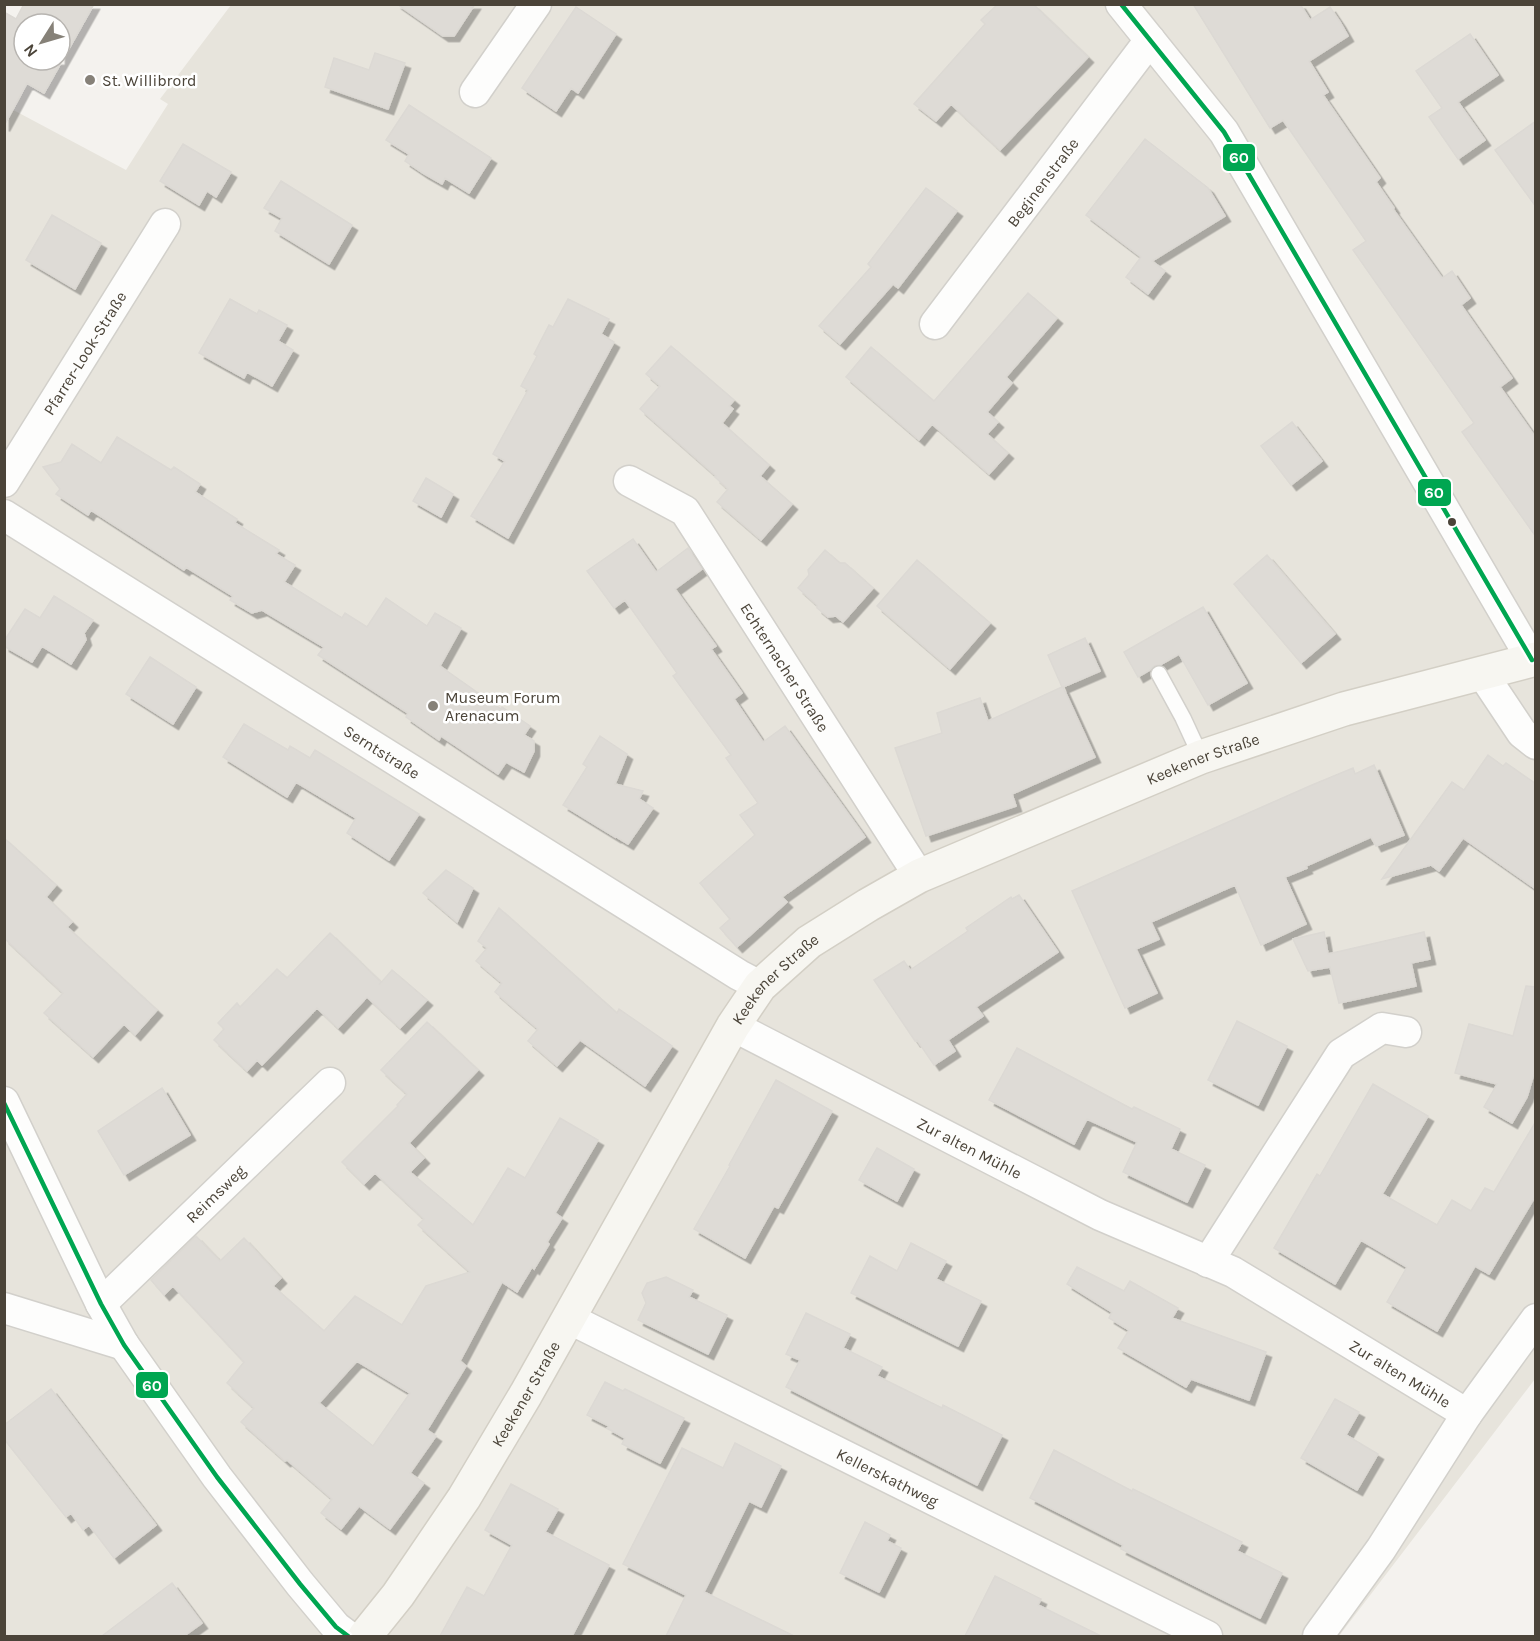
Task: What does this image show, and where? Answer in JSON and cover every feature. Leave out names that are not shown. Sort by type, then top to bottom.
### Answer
[{"type":"main road","name":"Keekener Straße","points":[[365,1636],[398,1595],[464,1498],[526,1394],[733,1026],[760,986],[809,942],[868,904],[919,876],[1201,757],[1344,709],[1534,659]]},
{"type":"street","points":[[475,92],[536,4]]},
{"type":"street","points":[[1121,4],[1224,132],[1534,659]]},
{"type":"street","name":"Beginenstraße","points":[[935,324],[1150,40]]},
{"type":"street","name":"Pfarrer-Look-Straße","points":[[4,482],[165,224]]},
{"type":"street","name":"Echternacher Straße","points":[[629,481],[685,511],[919,876]]},
{"type":"street","name":"Serntstraße","points":[[4,515],[760,986]]},
{"type":"street","points":[[1482,673],[1522,733],[1536,744]]},
{"type":"street","name":"Zur alten Mühle","points":[[733,1026],[1100,1215],[1233,1272],[1467,1414]]},
{"type":"street","points":[[1208,1262],[1341,1054],[1382,1028],[1406,1032]]},
{"type":"street","name":"Reimsweg","points":[[101,1304],[330,1083]]},
{"type":"street","points":[[4,1102],[101,1304],[124,1345],[224,1486],[300,1584],[336,1627],[348,1636]]},
{"type":"street","points":[[4,1308],[124,1345]]},
{"type":"street","name":"Kellerskathweg","points":[[568,1318],[1208,1636]]},
{"type":"street","name":"Zur alten Mühle","points":[[1318,1636],[1381,1549],[1467,1414],[1536,1319]]},
{"type":"lane","points":[[1159,674],[1201,757]]},
{"type":"shaded area","points":[[231,5],[1535,5],[1535,1379],[1339,1636],[5,1636],[4,105],[126,170],[168,104],[160,99]]},
{"type":"building","points":[[24,4],[94,4],[72,43],[72,12],[20,12]]},
{"type":"building","points":[[397,4],[475,4],[454,36],[443,36]]},
{"type":"building","points":[[998,4],[1033,4],[1088,57],[1000,150],[951,104],[936,121],[914,104],[985,24],[981,20]]},
{"type":"building","points":[[1193,4],[1300,4],[1310,20],[1330,7],[1340,22],[1348,36],[1309,61],[1328,92],[1323,95],[1380,178],[1376,182],[1393,209],[1442,278],[1452,271],[1470,298],[1461,305],[1512,378],[1500,387],[1536,438],[1536,537],[1462,432],[1474,423],[1353,250],[1366,241],[1283,120],[1270,128]]},
{"type":"building","points":[[576,7],[616,34],[578,93],[571,88],[556,111],[522,88]]},
{"type":"building","points":[[4,12],[12,17],[12,72],[56,72],[44,93],[27,83],[4,126]]},
{"type":"building","points":[[1470,34],[1498,75],[1458,102],[1485,140],[1458,159],[1429,117],[1442,108],[1416,71]]},
{"type":"building","points":[[375,53],[405,63],[388,109],[325,87],[334,58],[369,70]]},
{"type":"building","points":[[409,105],[491,158],[469,193],[445,178],[442,184],[423,173],[405,161],[409,154],[386,140]]},
{"type":"building","points":[[1536,121],[1536,207],[1495,150]]},
{"type":"building","points":[[1145,139],[1208,188],[1225,216],[1152,261],[1165,271],[1148,294],[1126,277],[1141,257],[1086,215]]},
{"type":"building","points":[[183,144],[231,172],[216,197],[207,191],[199,205],[160,181]]},
{"type":"building","points":[[281,181],[352,225],[329,264],[275,231],[282,218],[264,208]]},
{"type":"building","points":[[926,188],[957,211],[898,288],[893,284],[840,344],[819,326],[871,267],[868,264]]},
{"type":"building","points":[[52,215],[101,243],[75,289],[26,260]]},
{"type":"building","points":[[1028,293],[1057,318],[1006,377],[1012,383],[987,412],[998,422],[987,434],[1008,453],[989,474],[932,424],[919,440],[846,377],[871,347],[934,401]]},
{"type":"building","points":[[230,299],[257,314],[259,310],[287,325],[278,341],[293,350],[272,386],[247,372],[244,378],[199,353]]},
{"type":"building","points":[[568,299],[609,319],[601,334],[614,342],[508,538],[471,516],[505,461],[493,454],[528,390],[521,386],[537,356],[534,354],[549,325],[553,327]]},
{"type":"building","points":[[671,346],[734,400],[729,406],[733,409],[722,423],[769,465],[760,476],[792,504],[761,540],[717,502],[728,489],[716,476],[640,409],[660,386],[646,374]]},
{"type":"building","points":[[1292,422],[1322,461],[1291,485],[1261,446]]},
{"type":"building","points":[[117,437],[171,470],[174,467],[200,484],[195,492],[237,519],[235,523],[279,550],[276,554],[295,565],[284,582],[342,618],[345,613],[367,627],[386,598],[427,626],[435,613],[461,628],[440,666],[501,709],[502,707],[530,726],[524,735],[534,741],[534,751],[524,772],[506,762],[498,774],[441,736],[439,740],[406,717],[408,713],[318,655],[324,647],[262,610],[252,613],[230,600],[233,596],[186,567],[184,570],[91,510],[88,515],[56,494],[60,489],[43,467],[61,462],[72,444],[101,463]]},
{"type":"building","points":[[426,478],[453,494],[441,517],[413,501]]},
{"type":"building","points":[[633,539],[656,572],[688,548],[702,569],[675,589],[716,646],[711,649],[742,693],[734,699],[763,742],[785,726],[865,837],[782,897],[787,902],[737,947],[720,928],[730,919],[700,883],[755,835],[740,815],[758,803],[726,758],[731,755],[673,676],[677,673],[625,600],[614,608],[587,571]]},
{"type":"building","points":[[825,550],[840,563],[845,563],[873,588],[843,622],[836,616],[828,617],[798,588],[809,575],[808,570]]},
{"type":"building","points":[[1267,555],[1335,634],[1301,663],[1234,584]]},
{"type":"building","points":[[917,560],[990,623],[950,669],[877,606]]},
{"type":"building","points":[[54,596],[93,620],[84,633],[86,640],[71,664],[42,646],[32,662],[4,646],[4,641],[25,609],[40,618]]},
{"type":"building","points":[[1203,607],[1247,683],[1208,705],[1179,654],[1138,677],[1124,652]]},
{"type":"building","points":[[1085,638],[1100,671],[1063,687],[1095,757],[1012,794],[1016,806],[926,836],[895,748],[942,733],[937,713],[980,698],[988,721],[1062,687],[1048,655]]},
{"type":"building","points":[[150,657],[196,687],[173,724],[126,694]]},
{"type":"building","points":[[244,724],[288,750],[290,746],[310,758],[315,750],[419,814],[389,860],[347,833],[356,818],[296,782],[287,797],[223,757]]},
{"type":"building","points":[[600,736],[627,754],[615,784],[643,791],[639,799],[653,808],[628,844],[563,805],[587,767],[583,764]]},
{"type":"building","points":[[1488,755],[1503,766],[1506,763],[1536,784],[1536,889],[1463,838],[1439,871],[1431,865],[1382,879],[1452,782],[1464,790]]},
{"type":"building","points":[[1374,765],[1404,835],[1376,846],[1371,837],[1285,877],[1306,924],[1261,945],[1235,885],[1151,922],[1159,939],[1136,949],[1157,993],[1125,1008],[1072,891],[1312,785],[1353,768],[1355,774]]},
{"type":"building","points":[[4,838],[56,885],[46,897],[72,922],[67,927],[157,1010],[135,1035],[124,1024],[93,1057],[44,1013],[63,993],[4,938]]},
{"type":"building","points":[[446,870],[473,888],[457,922],[423,893]]},
{"type":"building","points":[[1019,895],[1058,952],[976,1007],[983,1016],[948,1040],[955,1051],[934,1065],[874,980],[904,961],[910,970],[968,931],[966,928],[1011,897],[1012,899]]},
{"type":"building","points":[[499,908],[617,1013],[619,1009],[672,1046],[645,1086],[580,1040],[557,1066],[528,1041],[538,1029],[495,992],[502,983],[476,961],[487,948],[478,941]]},
{"type":"building","points":[[1324,932],[1328,954],[1424,932],[1430,959],[1411,963],[1416,986],[1339,1003],[1330,967],[1308,971],[1293,939]]},
{"type":"building","points":[[330,933],[381,982],[379,985],[392,970],[427,1000],[400,1028],[367,997],[338,1028],[317,1008],[262,1065],[257,1060],[247,1071],[214,1040],[224,1029],[218,1023],[237,1003],[240,1007],[277,969],[287,978]]},
{"type":"building","points":[[1526,986],[1536,987],[1536,1067],[1527,1097],[1512,1123],[1484,1107],[1497,1084],[1455,1073],[1469,1024],[1513,1036]]},
{"type":"building","points":[[1237,1021],[1287,1046],[1258,1105],[1208,1080]]},
{"type":"building","points":[[427,1022],[478,1070],[409,1143],[424,1158],[410,1172],[473,1225],[508,1168],[525,1178],[560,1118],[598,1140],[555,1213],[562,1218],[534,1269],[532,1267],[517,1292],[502,1282],[460,1361],[466,1366],[427,1430],[436,1436],[410,1473],[424,1483],[390,1529],[359,1506],[341,1529],[321,1513],[332,1499],[241,1422],[254,1408],[227,1383],[244,1362],[173,1286],[164,1295],[151,1280],[196,1236],[220,1261],[244,1238],[281,1278],[273,1286],[324,1331],[355,1296],[402,1325],[426,1286],[470,1272],[418,1225],[424,1219],[375,1173],[364,1184],[342,1162],[407,1094],[381,1070]],"holes":[[[357,1361],[410,1393],[373,1446],[319,1403]]]},
{"type":"building","points":[[1017,1048],[1132,1109],[1134,1107],[1180,1129],[1171,1149],[1205,1165],[1187,1202],[1123,1172],[1137,1142],[1087,1119],[1074,1144],[989,1100]]},
{"type":"building","points":[[776,1080],[832,1111],[778,1208],[774,1206],[745,1258],[694,1229]]},
{"type":"building","points":[[1373,1084],[1428,1116],[1382,1194],[1437,1225],[1452,1200],[1471,1211],[1485,1188],[1494,1192],[1536,1121],[1536,1195],[1489,1274],[1475,1266],[1437,1331],[1387,1302],[1407,1267],[1361,1240],[1335,1284],[1274,1248],[1317,1174],[1320,1176]]},
{"type":"building","points":[[162,1088],[190,1135],[124,1175],[98,1131]]},
{"type":"building","points":[[877,1148],[914,1169],[897,1201],[859,1180]]},
{"type":"building","points":[[911,1243],[946,1261],[936,1279],[981,1301],[958,1346],[851,1293],[870,1256],[897,1271]]},
{"type":"building","points":[[1077,1267],[1124,1291],[1130,1281],[1178,1308],[1172,1318],[1266,1352],[1249,1400],[1191,1379],[1186,1387],[1118,1348],[1129,1330],[1109,1318],[1112,1312],[1067,1284]]},
{"type":"building","points":[[666,1277],[693,1290],[689,1297],[727,1315],[708,1354],[638,1320],[646,1303],[642,1293],[647,1283]]},
{"type":"building","points":[[806,1313],[850,1334],[843,1348],[882,1367],[877,1376],[942,1408],[943,1405],[1002,1435],[977,1485],[786,1387],[800,1360],[786,1354]]},
{"type":"building","points":[[605,1382],[623,1391],[625,1389],[684,1418],[660,1463],[622,1444],[625,1438],[607,1428],[609,1426],[587,1415]]},
{"type":"building","points":[[51,1389],[156,1525],[114,1558],[89,1525],[83,1530],[71,1513],[66,1517],[4,1439],[4,1425]]},
{"type":"building","points":[[1335,1399],[1359,1412],[1346,1435],[1378,1454],[1357,1490],[1301,1458]]},
{"type":"building","points":[[735,1443],[781,1466],[761,1507],[749,1501],[704,1592],[794,1636],[666,1636],[686,1595],[623,1564],[682,1448],[723,1468]]},
{"type":"building","points":[[1054,1450],[1132,1491],[1133,1489],[1242,1542],[1237,1551],[1282,1573],[1260,1618],[1121,1549],[1123,1545],[1030,1498]]},
{"type":"building","points":[[511,1484],[558,1509],[545,1532],[609,1565],[572,1636],[440,1636],[467,1587],[484,1596],[512,1545],[485,1530]]},
{"type":"building","points":[[865,1522],[890,1535],[887,1541],[901,1548],[879,1592],[840,1573]]},
{"type":"building","points":[[995,1576],[1041,1599],[1038,1605],[1101,1636],[965,1636]]},
{"type":"building","points":[[172,1583],[202,1623],[184,1636],[102,1636]]},
{"type":"transit line","name":"60","points":[[1121,4],[1224,132],[1532,660]]},
{"type":"transit line","name":"60","points":[[4,1103],[101,1304],[124,1345],[217,1477],[300,1584],[336,1627],[348,1636]]},
{"type":"place","name":"St. Willibrord","points":[[90,80]]},
{"type":"place","name":"Museum Forum Arenacum","points":[[433,706]]}]
